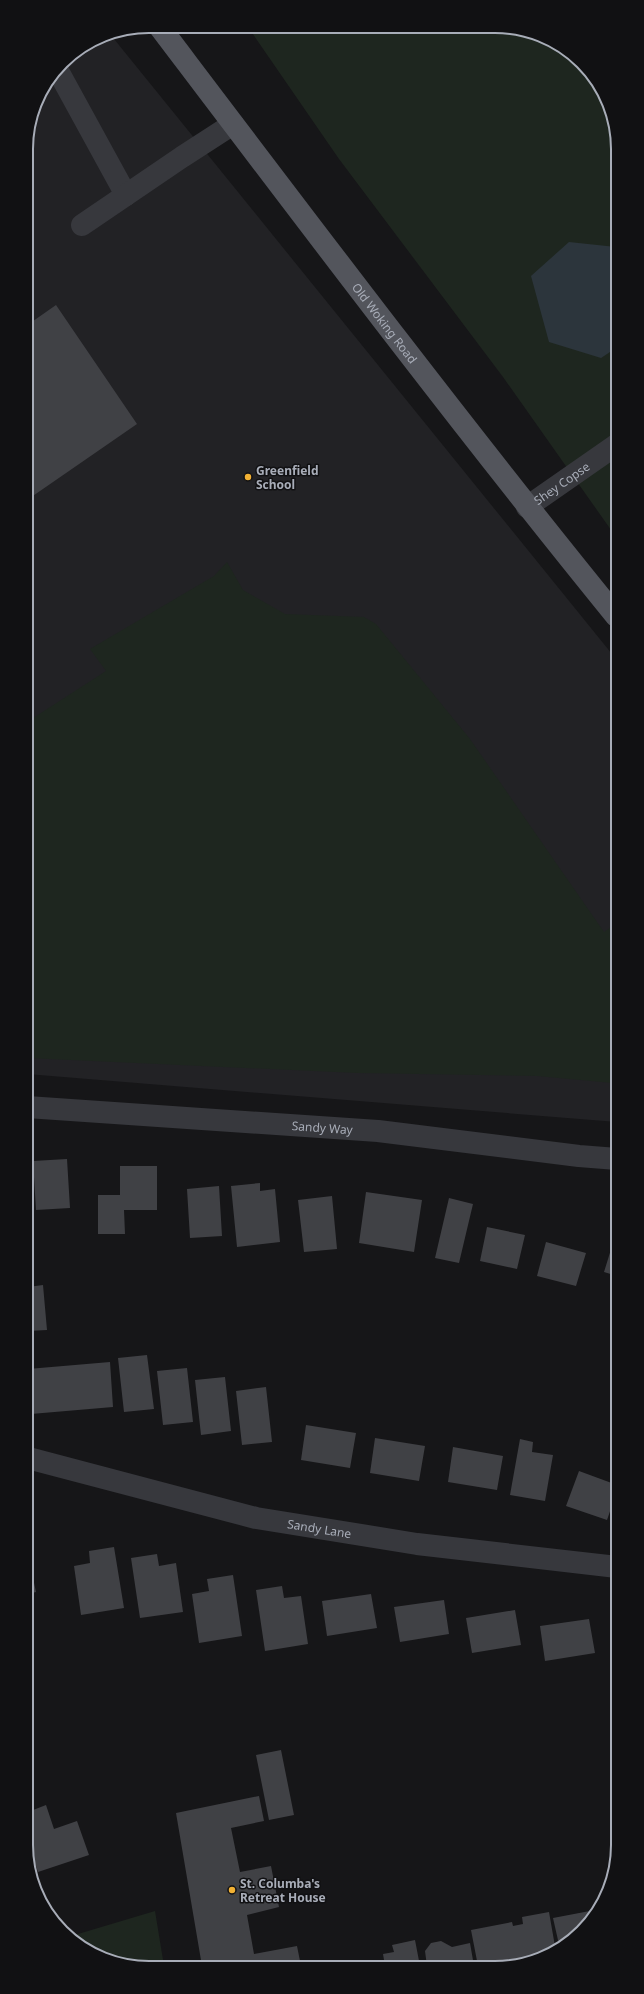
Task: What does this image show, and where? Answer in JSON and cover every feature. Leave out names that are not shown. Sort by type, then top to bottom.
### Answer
[{"type":"main road","name":"Old Woking Road","points":[[164,33],[527,507],[611,610]]},
{"type":"street","points":[[60,74],[126,195]]},
{"type":"street","points":[[82,225],[233,124]]},
{"type":"street","name":"Shey Copse","points":[[527,507],[611,448]]},
{"type":"street","name":"Sandy Way","points":[[33,1107],[378,1131],[579,1156],[611,1159]]},
{"type":"street","name":"Sandy Lane","points":[[33,1459],[256,1518],[417,1544],[611,1566]]},
{"type":"shaded area","points":[[252,33],[495,33],[518,35],[533,39],[560,52],[582,72],[592,84],[605,111],[609,126],[611,149],[611,530],[503,377],[339,159]]},
{"type":"shaded area","name":"Greenfield School","points":[[114,39],[611,653],[611,1122],[33,1074],[33,141],[37,119],[42,104],[52,84],[72,62],[91,48]]},
{"type":"shaded area","points":[[569,242],[611,246],[611,351],[601,358],[549,342],[531,276]]},
{"type":"shaded area","points":[[227,562],[243,590],[285,614],[364,617],[376,624],[470,739],[604,932],[611,927],[611,1083],[537,1076],[358,1073],[33,1058],[33,718],[106,671],[90,649],[214,576]]},
{"type":"shaded area","points":[[155,1911],[163,1961],[141,1961],[111,1955],[91,1946],[76,1935]]},
{"type":"building","points":[[56,305],[137,424],[33,496],[33,321]]},
{"type":"building","points":[[67,1159],[70,1208],[36,1210],[33,1161]]},
{"type":"building","points":[[120,1166],[157,1166],[157,1210],[124,1210],[125,1234],[98,1234],[98,1195],[120,1195]]},
{"type":"building","points":[[260,1183],[260,1191],[275,1189],[280,1242],[237,1247],[231,1186]]},
{"type":"building","points":[[219,1186],[222,1236],[190,1238],[187,1189]]},
{"type":"building","points":[[366,1192],[422,1200],[414,1252],[359,1243]]},
{"type":"building","points":[[332,1196],[337,1249],[304,1252],[298,1200]]},
{"type":"building","points":[[449,1198],[473,1204],[459,1263],[435,1258]]},
{"type":"building","points":[[487,1227],[525,1235],[517,1269],[480,1261]]},
{"type":"building","points":[[546,1242],[586,1253],[576,1286],[537,1276]]},
{"type":"building","points":[[611,1249],[611,1274],[604,1272]]},
{"type":"building","points":[[43,1285],[47,1330],[33,1331],[33,1286]]},
{"type":"building","points":[[147,1355],[154,1409],[124,1412],[118,1358]]},
{"type":"building","points":[[110,1362],[113,1407],[33,1414],[33,1369]]},
{"type":"building","points":[[187,1368],[193,1422],[163,1425],[157,1371]]},
{"type":"building","points":[[225,1377],[231,1431],[201,1435],[195,1380]]},
{"type":"building","points":[[266,1387],[272,1442],[242,1445],[236,1391]]},
{"type":"building","points":[[306,1425],[356,1433],[350,1468],[301,1460]]},
{"type":"building","points":[[375,1438],[425,1446],[419,1481],[370,1473]]},
{"type":"building","points":[[520,1439],[533,1442],[532,1452],[553,1455],[545,1501],[510,1495]]},
{"type":"building","points":[[453,1447],[503,1456],[497,1490],[448,1482]]},
{"type":"building","points":[[579,1471],[611,1483],[611,1508],[607,1520],[566,1506]]},
{"type":"building","points":[[114,1547],[124,1608],[81,1615],[74,1566],[90,1563],[89,1551]]},
{"type":"building","points":[[157,1554],[159,1566],[176,1563],[183,1612],[140,1618],[131,1558]]},
{"type":"building","points":[[233,1575],[242,1636],[199,1643],[192,1594],[209,1591],[207,1579]]},
{"type":"building","points":[[33,1578],[36,1592],[33,1593]]},
{"type":"building","points":[[282,1586],[284,1598],[301,1596],[308,1644],[265,1651],[256,1590]]},
{"type":"building","points":[[371,1594],[377,1628],[327,1636],[322,1601]]},
{"type":"building","points":[[444,1600],[449,1634],[400,1642],[394,1607]]},
{"type":"building","points":[[515,1610],[521,1645],[472,1653],[466,1618]]},
{"type":"building","points":[[589,1619],[595,1653],[545,1661],[540,1626]]},
{"type":"building","points":[[281,1750],[294,1815],[269,1820],[256,1755]]},
{"type":"building","name":"St. Columba's Retreat House","points":[[259,1796],[264,1821],[231,1828],[240,1872],[271,1866],[279,1907],[247,1915],[254,1954],[297,1946],[300,1961],[201,1961],[176,1813]]},
{"type":"building","points":[[46,1805],[54,1829],[77,1821],[89,1855],[38,1872],[34,1860],[33,1810]]},
{"type":"building","points":[[591,1911],[572,1932],[559,1943],[553,1918]]},
{"type":"building","points":[[549,1912],[555,1945],[533,1955],[518,1959],[503,1961],[477,1961],[471,1930],[512,1922],[513,1926],[523,1924],[522,1917]]},
{"type":"building","points":[[415,1940],[419,1961],[384,1961],[383,1954],[394,1952],[392,1945]]},
{"type":"building","points":[[441,1941],[452,1947],[470,1943],[473,1961],[426,1961],[425,1951],[431,1943]]},
{"type":"place","name":"Greenfield School","points":[[248,477]]},
{"type":"place","name":"St. Columba's Retreat House","points":[[232,1890]]}]
